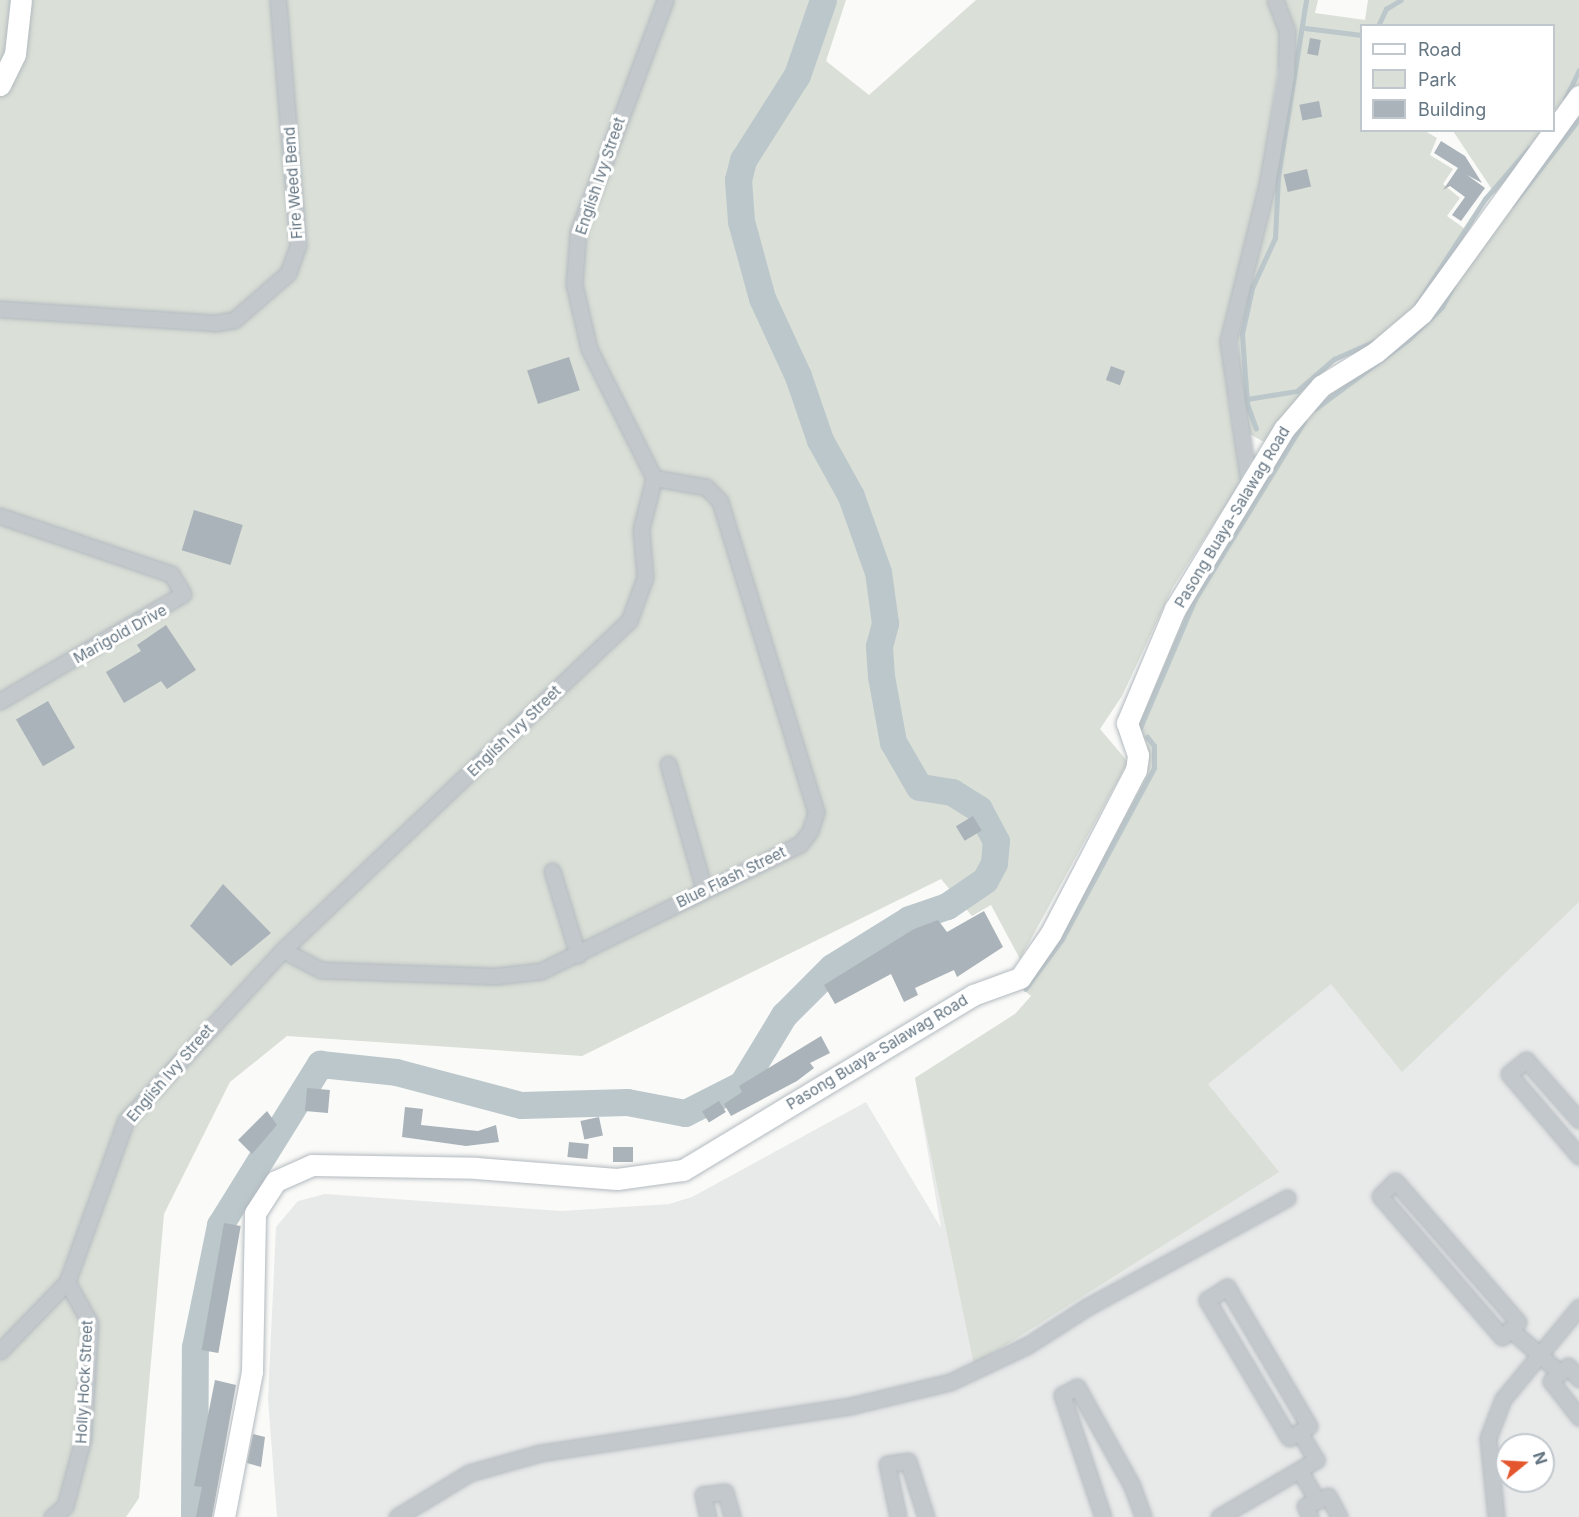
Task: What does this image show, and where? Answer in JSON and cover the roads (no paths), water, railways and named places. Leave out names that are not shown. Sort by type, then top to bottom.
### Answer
[{"type":"street","points":[[0,85],[15,54],[21,0]]},
{"type":"street","name":"Fire Weed Bend","points":[[0,309],[215,323],[234,320],[288,273],[298,245],[279,0]]},
{"type":"street","name":"English Ivy Street","points":[[0,1351],[66,1282],[126,1120],[283,950],[629,621],[645,577],[641,529],[654,478],[589,349],[574,284],[578,232],[665,0]]},
{"type":"street","points":[[1249,484],[1228,341],[1267,185],[1286,75],[1287,31],[1275,0]]},
{"type":"street","name":"Pasong Buaya-Salawag Road","points":[[1555,128],[1579,96]]},
{"type":"street","name":"Pasong Buaya-Salawag Road","points":[[224,1517],[252,1371],[255,1213],[276,1181],[312,1165],[476,1168],[617,1179],[683,1170],[973,995],[1011,985],[1051,933],[1136,770],[1138,755],[1127,723],[1188,584],[1249,484],[1311,395],[1392,340],[1434,298],[1467,243],[1552,132]]},
{"type":"street","name":"Blue Flash Street","points":[[283,950],[321,970],[497,976],[541,970],[578,955],[704,888],[800,844],[816,812],[720,501],[706,487],[654,478]]},
{"type":"street","name":"Marigold Drive","points":[[0,516],[171,573],[183,594],[0,701]]},
{"type":"street","points":[[668,764],[704,888]]},
{"type":"street","points":[[552,871],[578,955]]},
{"type":"street","points":[[1579,1120],[1526,1060],[1509,1074],[1579,1156]]},
{"type":"street","points":[[1395,1181],[1518,1322],[1510,1329],[1502,1337],[1380,1196],[1395,1181]]},
{"type":"street","points":[[397,1517],[469,1473],[540,1453],[850,1406],[950,1382],[1028,1346],[1087,1307],[1287,1198]]},
{"type":"street","name":"Holly Hock Street","points":[[52,1517],[65,1506],[84,1427],[90,1323],[66,1282]]},
{"type":"street","points":[[1227,1287],[1309,1426],[1299,1432],[1289,1438],[1207,1300],[1227,1287]]},
{"type":"street","points":[[1496,1517],[1488,1438],[1503,1399],[1579,1307]]},
{"type":"street","points":[[1510,1329],[1560,1373]]},
{"type":"street","points":[[1579,1379],[1568,1366],[1551,1381],[1579,1417]]},
{"type":"street","points":[[1103,1517],[1062,1395],[1077,1387],[1132,1486],[1143,1517]]},
{"type":"street","points":[[1219,1517],[1300,1472],[1317,1460],[1299,1432]]},
{"type":"street","points":[[898,1517],[887,1464],[908,1461],[926,1517]]},
{"type":"street","points":[[1300,1472],[1317,1501]]},
{"type":"street","points":[[708,1517],[703,1495],[725,1492],[732,1517]]},
{"type":"street","points":[[1310,1517],[1305,1506],[1328,1496],[1339,1517]]},
{"type":"waterway","points":[[194,1517],[195,1347],[220,1225],[320,1064],[396,1072],[521,1105],[627,1102],[685,1113],[742,1084],[784,1015],[832,967],[909,919],[947,906],[985,880],[994,863],[996,841],[979,809],[952,792],[919,787],[893,742],[881,676],[879,646],[885,623],[878,572],[851,496],[820,440],[798,376],[762,298],[741,221],[738,180],[743,160],[797,75],[823,0]]},
{"type":"waterway","points":[[1256,429],[1247,404],[1242,334],[1252,288],[1275,238],[1278,177],[1306,0]]},
{"type":"waterway","points":[[1379,24],[1386,9],[1401,0]]},
{"type":"waterway","points":[[1305,28],[1360,35]]},
{"type":"waterway","points":[[1565,99],[1579,70]]},
{"type":"waterway","points":[[1512,205],[1579,119]]},
{"type":"waterway","points":[[1417,304],[1485,199],[1529,148]]},
{"type":"waterway","points":[[1315,409],[1408,340],[1442,307],[1453,286]]},
{"type":"waterway","points":[[1247,399],[1297,391],[1334,359],[1375,341]]},
{"type":"waterway","points":[[1140,728],[1195,599],[1304,422]]},
{"type":"waterway","points":[[1025,989],[1062,939],[1154,768],[1154,746],[1147,737]]}]
